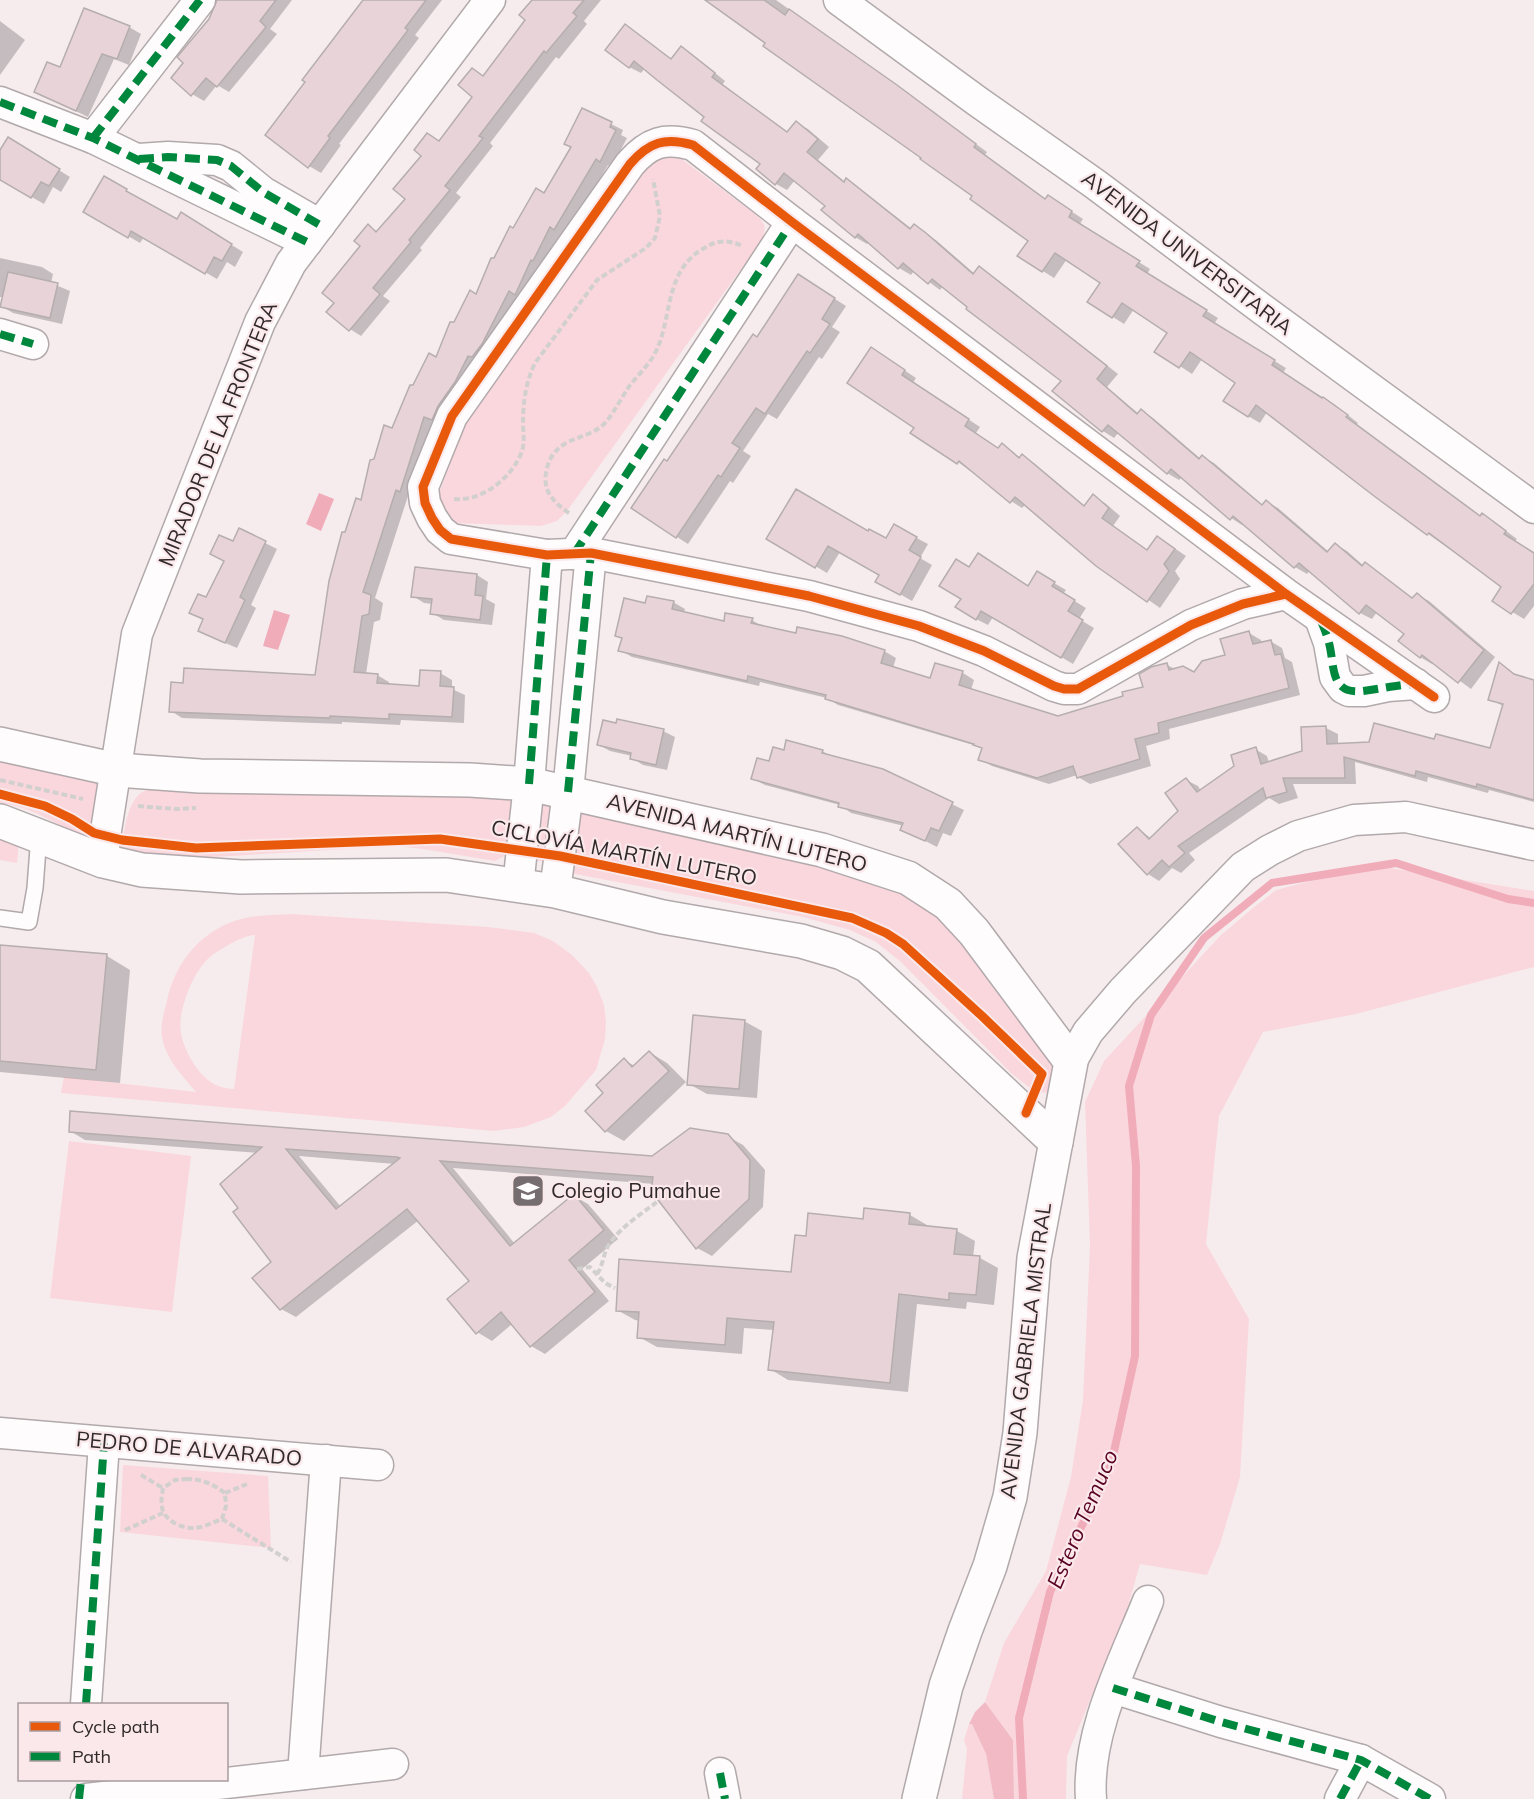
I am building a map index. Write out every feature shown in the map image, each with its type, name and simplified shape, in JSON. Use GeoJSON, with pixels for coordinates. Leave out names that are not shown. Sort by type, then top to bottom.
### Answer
{"type":"FeatureCollection","features":[{"type":"Feature","properties":{"kind":"street"},"geometry":{"type":"LineString","coordinates":[[93,138],[200,0]]}},
{"type":"Feature","properties":{"kind":"street","name":"MIRADOR DE LA FRONTERA"},"geometry":{"type":"LineString","coordinates":[[103,861],[137,634],[260,322],[291,263],[490,0]]}},
{"type":"Feature","properties":{"kind":"street","name":"AVENIDA UNIVERSITARIA"},"geometry":{"type":"LineString","coordinates":[[839,0],[976,101],[1095,184],[1534,508]]}},
{"type":"Feature","properties":{"kind":"street"},"geometry":{"type":"LineString","coordinates":[[0,102],[93,138],[136,159],[313,233]]}},
{"type":"Feature","properties":{"kind":"street"},"geometry":{"type":"LineString","coordinates":[[1286,594],[1243,604],[1191,625],[1136,655],[1090,684],[1078,689],[1064,689],[984,651],[919,626],[809,596],[575,548],[451,539],[440,530],[432,518],[425,503],[423,487],[452,416],[634,159],[651,145],[666,141],[680,141],[693,145],[1286,594],[1425,691],[1388,686],[1356,692],[1343,688],[1335,677],[1329,643],[1320,618]]}},
{"type":"Feature","properties":{"kind":"street"},"geometry":{"type":"LineString","coordinates":[[518,886],[529,784],[575,548],[792,222]]}},
{"type":"Feature","properties":{"kind":"street"},"geometry":{"type":"LineString","coordinates":[[0,334],[33,344]]}},
{"type":"Feature","properties":{"kind":"street"},"geometry":{"type":"LineString","coordinates":[[555,891],[568,792],[575,548]]}},
{"type":"Feature","properties":{"kind":"street","name":"AVENIDA MARTÍN LUTERO"},"geometry":{"type":"LineString","coordinates":[[0,744],[117,770],[212,776],[459,779],[529,784],[822,850],[908,878],[948,904],[974,932],[1071,1062]]}},
{"type":"Feature","properties":{"kind":"street","name":"AVENIDA GABRIELA MISTRAL"},"geometry":{"type":"LineString","coordinates":[[919,1799],[946,1686],[990,1566],[1010,1497],[1020,1433],[1034,1258],[1071,1062],[1088,1032],[1123,991],[1243,867],[1298,836],[1354,820],[1406,817],[1534,845]]}},
{"type":"Feature","properties":{"kind":"street"},"geometry":{"type":"LineString","coordinates":[[0,821],[103,861],[142,870],[241,877],[446,875],[555,891],[663,917],[801,940],[851,957],[868,966],[1056,1142]]}},
{"type":"Feature","properties":{"kind":"street","name":"PEDRO DE ALVARADO"},"geometry":{"type":"LineString","coordinates":[[0,1433],[378,1464]]}},
{"type":"Feature","properties":{"kind":"street"},"geometry":{"type":"LineString","coordinates":[[86,1703],[104,1443]]}},
{"type":"Feature","properties":{"kind":"street"},"geometry":{"type":"LineString","coordinates":[[303,1774],[326,1460]]}},
{"type":"Feature","properties":{"kind":"street"},"geometry":{"type":"LineString","coordinates":[[1091,1799],[1092,1757],[1097,1736],[1113,1688],[1148,1601]]}},
{"type":"Feature","properties":{"kind":"street"},"geometry":{"type":"LineString","coordinates":[[1113,1688],[1221,1722],[1361,1760],[1430,1799]]}},
{"type":"Feature","properties":{"kind":"street"},"geometry":{"type":"LineString","coordinates":[[1340,1799],[1361,1760]]}},
{"type":"Feature","properties":{"kind":"street"},"geometry":{"type":"LineString","coordinates":[[86,1799],[393,1764]]}},
{"type":"Feature","properties":{"kind":"street"},"geometry":{"type":"LineString","coordinates":[[79,1799],[81,1781]]}},
{"type":"Feature","properties":{"kind":"lane"},"geometry":{"type":"LineString","coordinates":[[0,918],[29,922],[35,888],[39,835]]}},
{"type":"Feature","properties":{"kind":"path"},"geometry":{"type":"LineString","coordinates":[[423,487],[438,496],[451,499],[460,500],[482,495],[501,481],[518,460],[523,448],[524,398],[529,374],[535,363],[597,280],[646,248],[655,238],[660,216],[653,180],[634,159]]}},
{"type":"Feature","properties":{"kind":"path"},"geometry":{"type":"LineString","coordinates":[[575,548],[567,511],[550,497],[546,487],[547,467],[554,455],[564,444],[604,424],[629,387],[652,359],[661,340],[675,280],[688,260],[711,243],[718,241],[740,245],[769,257]]}},
{"type":"Feature","properties":{"kind":"path"},"geometry":{"type":"LineString","coordinates":[[597,1274],[610,1243],[618,1233],[657,1202]]}},
{"type":"Feature","properties":{"kind":"path"},"geometry":{"type":"LineString","coordinates":[[577,1269],[590,1267],[605,1283],[615,1287]]}},
{"type":"Feature","properties":{"kind":"path"},"geometry":{"type":"LineString","coordinates":[[199,1479],[215,1485],[225,1493],[226,1506],[222,1519],[210,1525],[193,1528],[178,1526],[163,1513],[161,1501],[164,1488],[175,1480],[199,1479]]}},
{"type":"Feature","properties":{"kind":"path"},"geometry":{"type":"LineString","coordinates":[[98,1533],[120,1532],[163,1513]]}},
{"type":"Feature","properties":{"kind":"path"},"geometry":{"type":"LineString","coordinates":[[222,1519],[317,1579]]}},
{"type":"Feature","properties":{"kind":"shaded area"},"geometry":{"type":"Polygon","coordinates":[[[663,154],[679,157],[755,214],[764,225],[762,240],[567,511],[557,521],[541,526],[454,523],[445,519],[436,501],[467,419],[639,175],[653,158],[663,154]]]}},
{"type":"Feature","properties":{"kind":"shaded area"},"geometry":{"type":"Polygon","coordinates":[[[319,493],[334,499],[321,531],[306,524],[319,493]]]}},
{"type":"Feature","properties":{"kind":"shaded area"},"geometry":{"type":"Polygon","coordinates":[[[274,610],[290,615],[278,650],[263,646],[274,610]]]}},
{"type":"Feature","properties":{"kind":"shaded area"},"geometry":{"type":"Polygon","coordinates":[[[0,760],[98,781],[102,787],[94,833],[89,838],[82,838],[33,812],[0,803],[0,760]]]}},
{"type":"Feature","properties":{"kind":"shaded area"},"geometry":{"type":"Polygon","coordinates":[[[156,788],[243,789],[328,795],[373,792],[515,798],[506,855],[495,861],[396,846],[197,858],[155,858],[120,850],[133,803],[142,792],[156,788]]]}},
{"type":"Feature","properties":{"kind":"shaded area"},"geometry":{"type":"Polygon","coordinates":[[[552,802],[550,862],[530,859],[538,804],[552,802]]]}},
{"type":"Feature","properties":{"kind":"shaded area"},"geometry":{"type":"Polygon","coordinates":[[[588,812],[722,846],[777,855],[900,889],[912,895],[960,934],[1059,1068],[1051,1093],[1035,1092],[1011,1073],[901,962],[876,942],[850,930],[803,917],[570,873],[571,821],[582,813],[588,812]]]}},
{"type":"Feature","properties":{"kind":"shaded area"},"geometry":{"type":"Polygon","coordinates":[[[0,831],[19,841],[17,863],[0,860],[0,831]]]}},
{"type":"Feature","properties":{"kind":"shaded area"},"geometry":{"type":"Polygon","coordinates":[[[1383,867],[1534,891],[1534,967],[1356,1014],[1263,1032],[1219,1116],[1206,1244],[1249,1319],[1240,1477],[1220,1544],[1207,1575],[1140,1564],[1126,1613],[1067,1756],[1066,1799],[1014,1799],[1013,1740],[985,1702],[1004,1643],[1046,1571],[1071,1477],[1083,1400],[1090,1246],[1085,1102],[1104,1061],[1220,936],[1253,908],[1276,890],[1330,876],[1383,867]]]}},
{"type":"Feature","properties":{"kind":"shaded area"},"geometry":{"type":"Polygon","coordinates":[[[291,914],[488,927],[534,933],[553,941],[572,955],[589,973],[604,1005],[605,1039],[596,1070],[565,1106],[551,1117],[524,1127],[494,1131],[61,1093],[64,1077],[196,1092],[171,1060],[162,1037],[164,1014],[177,972],[194,948],[217,929],[245,918],[291,914]],[[255,935],[232,943],[213,954],[204,963],[192,982],[181,1014],[182,1038],[196,1067],[206,1079],[214,1084],[234,1089],[255,935]]]}},
{"type":"Feature","properties":{"kind":"shaded area"},"geometry":{"type":"Polygon","coordinates":[[[69,1141],[191,1156],[172,1312],[50,1298],[69,1141]]]}},
{"type":"Feature","properties":{"kind":"shaded area"},"geometry":{"type":"Polygon","coordinates":[[[123,1465],[268,1476],[271,1548],[120,1532],[123,1465]]]}},
{"type":"Feature","properties":{"kind":"shaded area"},"geometry":{"type":"Polygon","coordinates":[[[985,1702],[1013,1740],[1014,1799],[994,1799],[986,1754],[972,1724],[969,1724],[975,1712],[985,1702]]]}},
{"type":"Feature","properties":{"kind":"shaded area"},"geometry":{"type":"Polygon","coordinates":[[[969,1724],[972,1724],[986,1754],[994,1799],[962,1799],[967,1749],[964,1740],[969,1724]]]}},
{"type":"Feature","properties":{"kind":"building"},"geometry":{"type":"Polygon","coordinates":[[[217,0],[276,0],[260,21],[266,27],[217,87],[206,78],[191,96],[171,78],[183,63],[177,57],[209,19],[217,0]]]}},
{"type":"Feature","properties":{"kind":"building"},"geometry":{"type":"Polygon","coordinates":[[[363,0],[426,0],[405,28],[408,30],[328,136],[330,138],[308,168],[265,135],[305,82],[302,80],[363,0]]]}},
{"type":"Feature","properties":{"kind":"building"},"geometry":{"type":"Polygon","coordinates":[[[532,0],[584,0],[573,13],[577,16],[546,53],[544,51],[479,136],[483,138],[445,186],[450,190],[373,288],[380,294],[349,331],[326,312],[334,303],[322,293],[360,246],[354,241],[368,224],[376,232],[405,199],[393,189],[421,156],[414,150],[427,133],[439,141],[472,97],[458,85],[472,68],[483,76],[525,20],[519,15],[532,0]]]}},
{"type":"Feature","properties":{"kind":"building"},"geometry":{"type":"Polygon","coordinates":[[[705,0],[764,0],[785,15],[789,9],[897,85],[976,144],[974,147],[1045,199],[1048,195],[1072,211],[1069,217],[1140,261],[1136,266],[1207,310],[1203,316],[1275,360],[1272,365],[1323,397],[1348,415],[1346,417],[1480,516],[1482,513],[1506,531],[1504,534],[1534,553],[1534,584],[1511,614],[1492,601],[1501,587],[1429,533],[1427,535],[1374,496],[1256,405],[1248,417],[1223,401],[1235,383],[1190,352],[1179,368],[1154,352],[1167,333],[1122,303],[1112,318],[1087,302],[1100,283],[1055,253],[1042,272],[1017,256],[1028,241],[970,199],[972,196],[763,46],[765,43],[705,0]]]}},
{"type":"Feature","properties":{"kind":"building"},"geometry":{"type":"Polygon","coordinates":[[[84,8],[130,26],[117,59],[102,54],[76,111],[34,92],[47,62],[60,67],[84,8]]]}},
{"type":"Feature","properties":{"kind":"building"},"geometry":{"type":"Polygon","coordinates":[[[625,24],[671,59],[681,46],[715,73],[712,77],[787,132],[796,121],[818,139],[807,152],[844,182],[846,178],[910,229],[914,224],[973,274],[979,266],[1107,366],[1097,379],[1137,414],[1141,409],[1199,459],[1202,455],[1262,505],[1266,500],[1327,552],[1335,543],[1362,566],[1365,562],[1412,598],[1417,593],[1484,650],[1458,683],[1422,655],[1420,658],[1398,641],[1404,634],[1366,605],[1359,614],[1299,563],[1294,568],[1233,516],[1230,520],[1171,469],[1167,474],[1108,425],[1102,432],[1052,391],[1061,381],[966,309],[967,307],[932,279],[928,284],[903,263],[898,269],[858,234],[855,238],[821,210],[825,206],[784,173],[775,185],[756,169],[760,164],[701,121],[704,117],[634,61],[629,68],[605,50],[625,24]]]}},
{"type":"Feature","properties":{"kind":"building"},"geometry":{"type":"Polygon","coordinates":[[[582,108],[612,122],[610,127],[616,130],[600,162],[596,159],[554,230],[550,227],[515,295],[509,291],[482,344],[472,357],[468,356],[432,420],[424,417],[400,492],[396,490],[363,592],[371,595],[369,614],[362,616],[354,672],[378,674],[377,683],[419,686],[420,670],[441,671],[440,686],[454,687],[452,717],[389,714],[389,719],[330,716],[330,718],[169,712],[171,682],[183,683],[184,668],[315,675],[329,581],[342,532],[345,532],[356,498],[361,500],[370,460],[374,459],[384,425],[392,428],[410,385],[413,385],[429,353],[436,357],[450,322],[454,322],[470,290],[476,294],[491,258],[494,258],[510,226],[513,228],[536,188],[544,193],[571,147],[564,144],[582,108]]]}},
{"type":"Feature","properties":{"kind":"building"},"geometry":{"type":"Polygon","coordinates":[[[8,137],[60,169],[49,186],[41,182],[31,198],[0,180],[0,150],[8,137]]]}},
{"type":"Feature","properties":{"kind":"building"},"geometry":{"type":"Polygon","coordinates":[[[104,176],[177,219],[181,212],[232,244],[222,261],[214,257],[205,274],[131,231],[128,238],[83,212],[104,176]]]}},
{"type":"Feature","properties":{"kind":"building"},"geometry":{"type":"Polygon","coordinates":[[[8,272],[58,283],[50,318],[0,307],[8,272]]]}},
{"type":"Feature","properties":{"kind":"building"},"geometry":{"type":"Polygon","coordinates":[[[798,274],[835,298],[822,319],[830,324],[810,353],[807,351],[765,414],[756,408],[732,443],[740,448],[721,477],[718,475],[676,538],[631,508],[664,459],[667,461],[753,334],[757,337],[798,274]]]}},
{"type":"Feature","properties":{"kind":"building"},"geometry":{"type":"Polygon","coordinates":[[[871,347],[905,370],[902,375],[969,419],[965,426],[998,448],[1002,443],[1019,458],[1022,454],[1084,506],[1093,494],[1109,508],[1102,518],[1147,550],[1157,536],[1175,549],[1164,564],[1169,571],[1147,602],[1096,566],[1015,497],[1010,503],[959,461],[957,464],[910,433],[914,428],[847,383],[871,347]]]}},
{"type":"Feature","properties":{"kind":"building"},"geometry":{"type":"Polygon","coordinates":[[[796,489],[868,531],[869,529],[886,538],[894,524],[917,537],[909,550],[921,557],[900,595],[875,582],[879,575],[828,546],[815,568],[766,539],[796,489]]]}},
{"type":"Feature","properties":{"kind":"building"},"geometry":{"type":"Polygon","coordinates":[[[239,528],[266,541],[240,597],[245,600],[225,643],[198,631],[203,619],[189,613],[198,594],[206,597],[224,561],[210,554],[219,535],[233,541],[239,528]]]}},
{"type":"Feature","properties":{"kind":"building"},"geometry":{"type":"Polygon","coordinates":[[[978,553],[1028,586],[1037,571],[1055,582],[1052,586],[1075,600],[1068,611],[1083,620],[1061,658],[981,611],[976,620],[955,607],[961,599],[939,586],[956,559],[969,567],[978,553]]]}},
{"type":"Feature","properties":{"kind":"building"},"geometry":{"type":"Polygon","coordinates":[[[415,567],[477,574],[475,595],[483,596],[480,620],[430,614],[432,599],[411,597],[415,567]]]}},
{"type":"Feature","properties":{"kind":"building"},"geometry":{"type":"Polygon","coordinates":[[[647,596],[674,601],[672,609],[724,621],[725,613],[753,618],[751,623],[796,633],[797,627],[842,636],[885,650],[881,663],[930,678],[935,663],[963,671],[959,685],[1058,716],[1123,696],[1122,692],[1143,687],[1139,674],[1151,667],[1167,663],[1169,670],[1183,666],[1194,672],[1202,661],[1225,655],[1220,639],[1249,631],[1253,644],[1271,640],[1275,655],[1281,654],[1289,688],[1158,723],[1159,733],[1135,739],[1140,759],[1077,778],[1073,766],[1037,778],[978,760],[982,748],[974,744],[825,699],[826,695],[748,676],[747,681],[618,651],[622,638],[615,636],[624,598],[645,603],[647,596]]]}},
{"type":"Feature","properties":{"kind":"building"},"geometry":{"type":"Polygon","coordinates":[[[1499,662],[1514,674],[1534,680],[1534,800],[1477,784],[1476,787],[1416,771],[1415,776],[1344,757],[1345,778],[1283,778],[1287,792],[1266,798],[1263,788],[1178,846],[1185,853],[1169,867],[1162,860],[1147,875],[1118,844],[1137,827],[1149,839],[1178,811],[1165,793],[1186,778],[1197,792],[1234,766],[1231,755],[1256,747],[1261,764],[1302,751],[1301,727],[1326,726],[1327,744],[1369,742],[1374,723],[1434,739],[1436,734],[1490,748],[1503,704],[1488,700],[1499,662]]]}},
{"type":"Feature","properties":{"kind":"building"},"geometry":{"type":"Polygon","coordinates":[[[617,719],[664,729],[656,765],[630,759],[631,753],[597,745],[603,720],[616,723],[617,719]]]}},
{"type":"Feature","properties":{"kind":"building"},"geometry":{"type":"Polygon","coordinates":[[[786,740],[823,750],[822,753],[883,769],[953,802],[939,831],[931,828],[925,841],[900,830],[903,823],[838,807],[839,803],[751,779],[757,758],[769,761],[773,747],[784,750],[786,740]]]}},
{"type":"Feature","properties":{"kind":"building"},"geometry":{"type":"Polygon","coordinates":[[[0,945],[107,954],[96,1070],[0,1061],[0,945]]]}},
{"type":"Feature","properties":{"kind":"building"},"geometry":{"type":"Polygon","coordinates":[[[693,1015],[745,1020],[739,1089],[687,1085],[693,1015]]]}},
{"type":"Feature","properties":{"kind":"building"},"geometry":{"type":"Polygon","coordinates":[[[649,1051],[669,1071],[605,1132],[585,1111],[603,1093],[596,1085],[624,1058],[632,1067],[649,1051]]]}},
{"type":"Feature","properties":{"kind":"building"},"geometry":{"type":"Polygon","coordinates":[[[70,1111],[652,1156],[690,1128],[728,1134],[750,1160],[749,1199],[696,1249],[651,1191],[653,1177],[440,1161],[510,1246],[574,1194],[604,1230],[569,1260],[595,1292],[530,1347],[501,1312],[476,1334],[447,1299],[469,1281],[407,1209],[280,1310],[252,1278],[271,1262],[233,1212],[238,1208],[220,1184],[262,1147],[69,1132],[70,1111]],[[286,1149],[336,1209],[400,1158],[286,1149]]]}},
{"type":"Feature","properties":{"kind":"building"},"geometry":{"type":"Polygon","coordinates":[[[864,1208],[910,1213],[909,1224],[957,1229],[954,1254],[980,1256],[976,1295],[949,1293],[949,1300],[899,1294],[890,1383],[768,1370],[774,1322],[727,1318],[725,1345],[637,1338],[639,1312],[616,1311],[619,1259],[791,1272],[795,1235],[806,1236],[808,1213],[863,1219],[864,1208]]]}},
{"type":"Feature","properties":{"kind":"waterway","name":"Estero Temuco"},"geometry":{"type":"LineString","coordinates":[[1023,1799],[1019,1718],[1050,1592],[1111,1465],[1135,1356],[1136,1166],[1129,1086],[1151,1015],[1204,938],[1272,883],[1396,863],[1508,899],[1534,903]]}},
{"type":"Feature","properties":{"kind":"marked path"},"geometry":{"type":"LineString","coordinates":[[93,138],[200,0]]}},
{"type":"Feature","properties":{"kind":"marked path"},"geometry":{"type":"LineString","coordinates":[[0,102],[93,138],[307,242]]}},
{"type":"Feature","properties":{"kind":"marked path"},"geometry":{"type":"LineString","coordinates":[[139,159],[168,157],[217,160],[231,166],[263,192],[320,225]]}},
{"type":"Feature","properties":{"kind":"marked path"},"geometry":{"type":"LineString","coordinates":[[574,554],[792,222]]}},
{"type":"Feature","properties":{"kind":"marked path"},"geometry":{"type":"LineString","coordinates":[[0,334],[33,344]]}},
{"type":"Feature","properties":{"kind":"marked path"},"geometry":{"type":"LineString","coordinates":[[568,792],[591,553]]}},
{"type":"Feature","properties":{"kind":"marked path"},"geometry":{"type":"LineString","coordinates":[[529,784],[547,555]]}},
{"type":"Feature","properties":{"kind":"marked path"},"geometry":{"type":"LineString","coordinates":[[1321,621],[1329,643],[1333,669],[1339,683],[1344,688],[1363,691],[1413,684]]}},
{"type":"Feature","properties":{"kind":"marked path"},"geometry":{"type":"LineString","coordinates":[[86,1703],[104,1443]]}},
{"type":"Feature","properties":{"kind":"marked path"},"geometry":{"type":"LineString","coordinates":[[1113,1688],[1221,1722],[1361,1760],[1430,1799]]}},
{"type":"Feature","properties":{"kind":"marked path"},"geometry":{"type":"LineString","coordinates":[[1340,1799],[1361,1760]]}},
{"type":"Feature","properties":{"kind":"marked path"},"geometry":{"type":"LineString","coordinates":[[720,1773],[725,1799]]}},
{"type":"Feature","properties":{"kind":"marked path"},"geometry":{"type":"LineString","coordinates":[[79,1799],[81,1781]]}},
{"type":"Feature","properties":{"kind":"cycle path"},"geometry":{"type":"LineString","coordinates":[[1286,594],[693,145],[683,143],[658,143],[644,151],[630,164],[452,416],[423,487],[425,503],[432,518],[440,530],[451,539],[547,555],[591,553],[809,596],[919,626],[984,651],[1064,689],[1078,689],[1191,625],[1243,604],[1286,594],[1434,697]]}},
{"type":"Feature","properties":{"kind":"cycle path","name":"CICLOVÍA MARTÍN LUTERO"},"geometry":{"type":"LineString","coordinates":[[0,794],[45,806],[94,833],[122,840],[196,848],[440,839],[560,856],[852,918],[886,933],[903,944],[1042,1074],[1026,1113]]}},
{"type":"Feature","properties":{"kind":"place","name":"Colegio Pumahue"},"geometry":{"type":"Point","coordinates":[528,1191]}}]}
